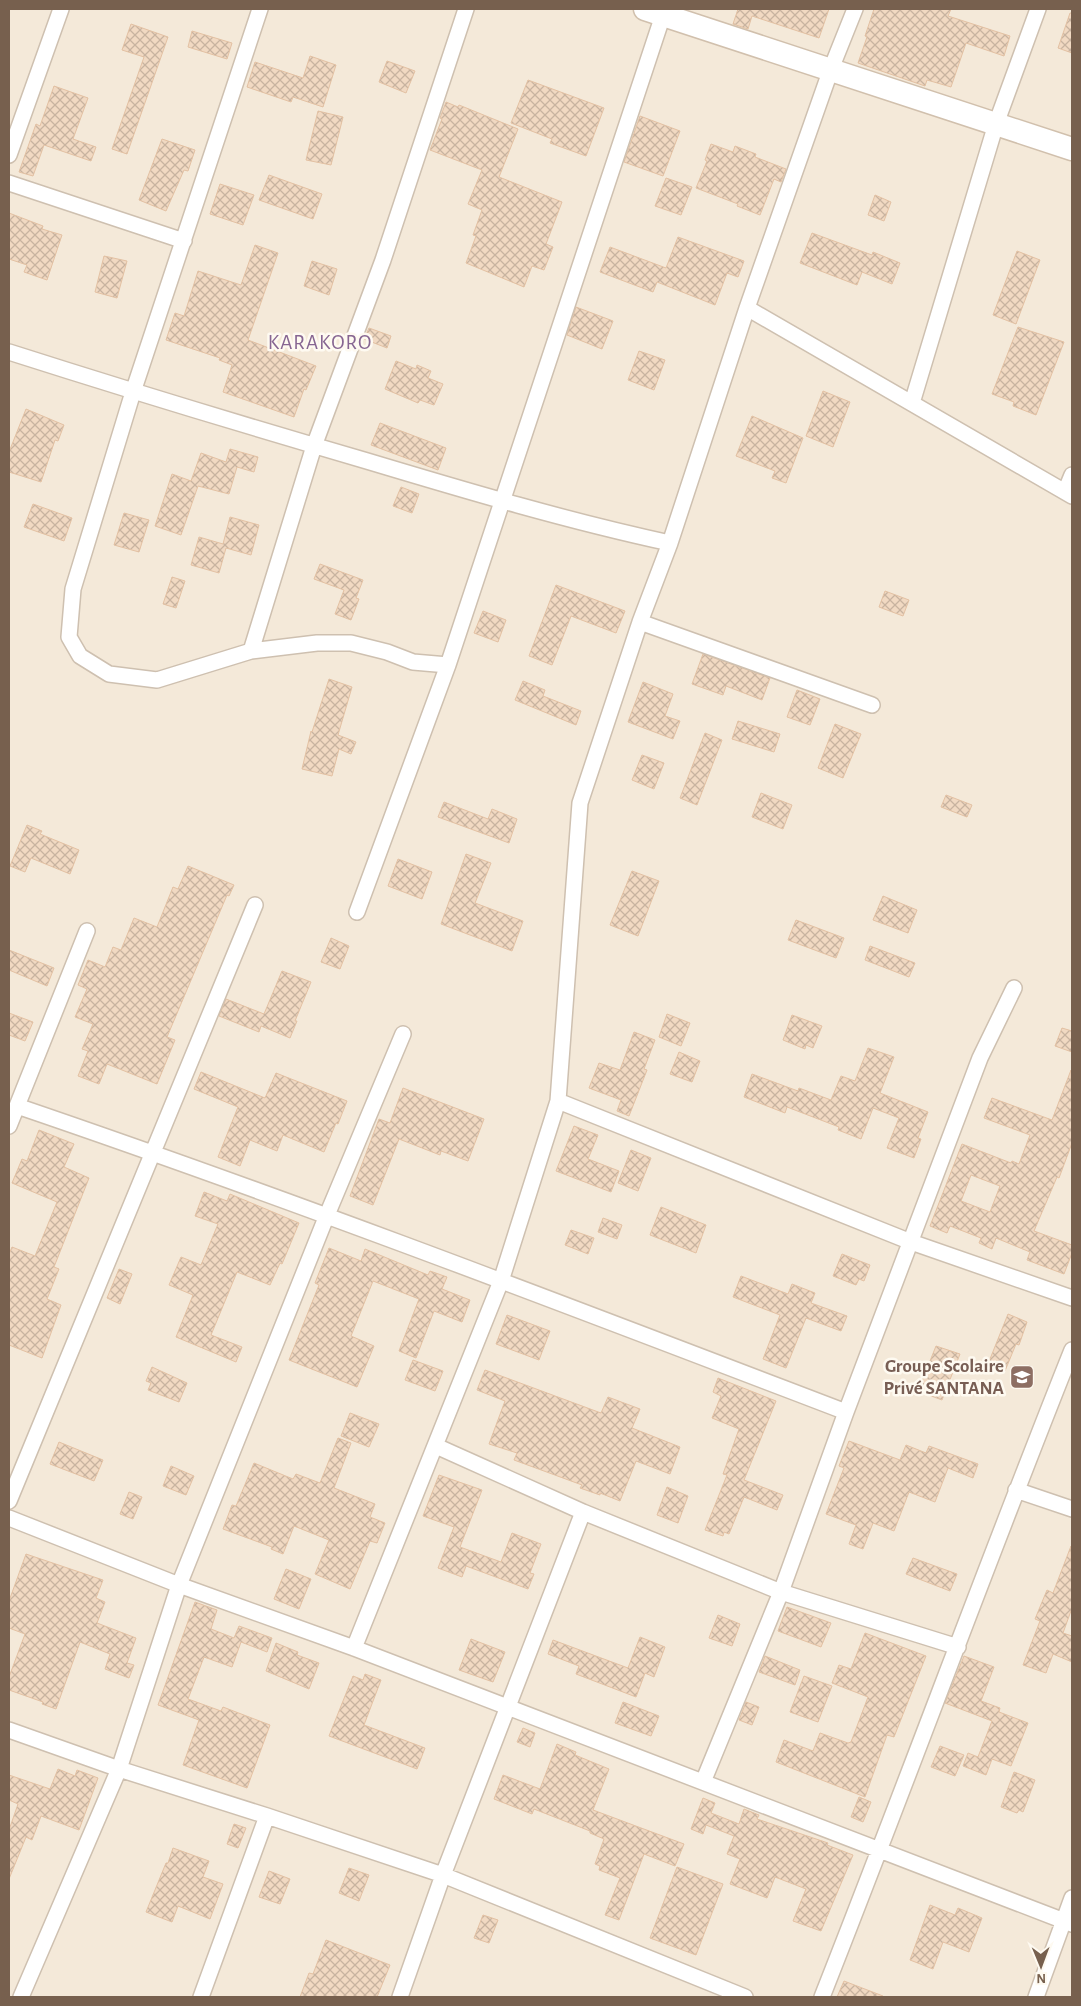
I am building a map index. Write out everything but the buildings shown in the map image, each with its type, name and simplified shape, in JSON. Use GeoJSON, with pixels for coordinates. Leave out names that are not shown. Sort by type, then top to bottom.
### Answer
{"type":"FeatureCollection","features":[{"type":"Feature","properties":{"kind":"street"},"geometry":{"type":"LineString","coordinates":[[9,155],[61,9]]}},
{"type":"Feature","properties":{"kind":"street"},"geometry":{"type":"LineString","coordinates":[[260,9],[133,392],[73,589],[69,637],[80,656],[108,674],[157,680],[251,651],[317,643],[352,643],[387,652],[413,662],[448,665]]}},
{"type":"Feature","properties":{"kind":"street"},"geometry":{"type":"LineString","coordinates":[[251,651],[314,446],[383,260],[466,9]]}},
{"type":"Feature","properties":{"kind":"street"},"geometry":{"type":"LineString","coordinates":[[354,1648],[501,1281],[558,1101],[580,803],[640,622],[670,543],[747,308],[830,69],[855,9]]}},
{"type":"Feature","properties":{"kind":"street"},"geometry":{"type":"LineString","coordinates":[[912,403],[996,124],[1038,9]]}},
{"type":"Feature","properties":{"kind":"street"},"geometry":{"type":"LineString","coordinates":[[357,912],[448,665],[658,11],[1072,149]]}},
{"type":"Feature","properties":{"kind":"street"},"geometry":{"type":"LineString","coordinates":[[9,183],[184,241]]}},
{"type":"Feature","properties":{"kind":"street"},"geometry":{"type":"LineString","coordinates":[[747,308],[1069,494],[1072,475]]}},
{"type":"Feature","properties":{"kind":"street"},"geometry":{"type":"LineString","coordinates":[[9,352],[133,392],[502,501],[602,528],[670,543]]}},
{"type":"Feature","properties":{"kind":"street"},"geometry":{"type":"LineString","coordinates":[[640,622],[872,705]]}},
{"type":"Feature","properties":{"kind":"street"},"geometry":{"type":"LineString","coordinates":[[9,1500],[255,905]]}},
{"type":"Feature","properties":{"kind":"street"},"geometry":{"type":"LineString","coordinates":[[9,1126],[86,931]]}},
{"type":"Feature","properties":{"kind":"street"},"geometry":{"type":"LineString","coordinates":[[703,1782],[781,1592],[846,1412],[980,1058],[1014,988]]}},
{"type":"Feature","properties":{"kind":"street"},"geometry":{"type":"LineString","coordinates":[[21,1997],[119,1770],[179,1585],[326,1215],[403,1034]]}},
{"type":"Feature","properties":{"kind":"street"},"geometry":{"type":"LineString","coordinates":[[558,1101],[911,1242],[1072,1298]]}},
{"type":"Feature","properties":{"kind":"street"},"geometry":{"type":"LineString","coordinates":[[16,1106],[152,1152],[326,1215],[846,1412]]}},
{"type":"Feature","properties":{"kind":"street"},"geometry":{"type":"LineString","coordinates":[[822,1997],[958,1648],[1016,1490],[1072,1350]]}},
{"type":"Feature","properties":{"kind":"street"},"geometry":{"type":"LineString","coordinates":[[436,1446],[582,1512],[781,1592],[958,1648]]}},
{"type":"Feature","properties":{"kind":"street"},"geometry":{"type":"LineString","coordinates":[[1016,1490],[1072,1509]]}},
{"type":"Feature","properties":{"kind":"street"},"geometry":{"type":"LineString","coordinates":[[400,1997],[443,1875],[582,1512]]}},
{"type":"Feature","properties":{"kind":"street"},"geometry":{"type":"LineString","coordinates":[[9,1518],[179,1585],[354,1648],[703,1782],[879,1852],[1068,1922]]}},
{"type":"Feature","properties":{"kind":"street"},"geometry":{"type":"LineString","coordinates":[[9,1730],[119,1770],[268,1816],[443,1875],[745,1997]]}},
{"type":"Feature","properties":{"kind":"street"},"geometry":{"type":"LineString","coordinates":[[201,1997],[268,1816]]}},
{"type":"Feature","properties":{"kind":"street"},"geometry":{"type":"LineString","coordinates":[[1036,1997],[1068,1922],[1072,1898]]}},
{"type":"Feature","properties":{"kind":"shaded area"},"geometry":{"type":"Polygon","coordinates":[[[9,9],[1072,9],[1072,1997],[9,1997],[9,9]]]}},
{"type":"Feature","properties":{"kind":"place","name":"Groupe Scolaire Privé SANTANA"},"geometry":{"type":"Point","coordinates":[1022,1377]}},
{"type":"Feature","properties":{"kind":"district","name":"KARAKORO"},"geometry":{"type":"Point","coordinates":[320,342]}}]}
